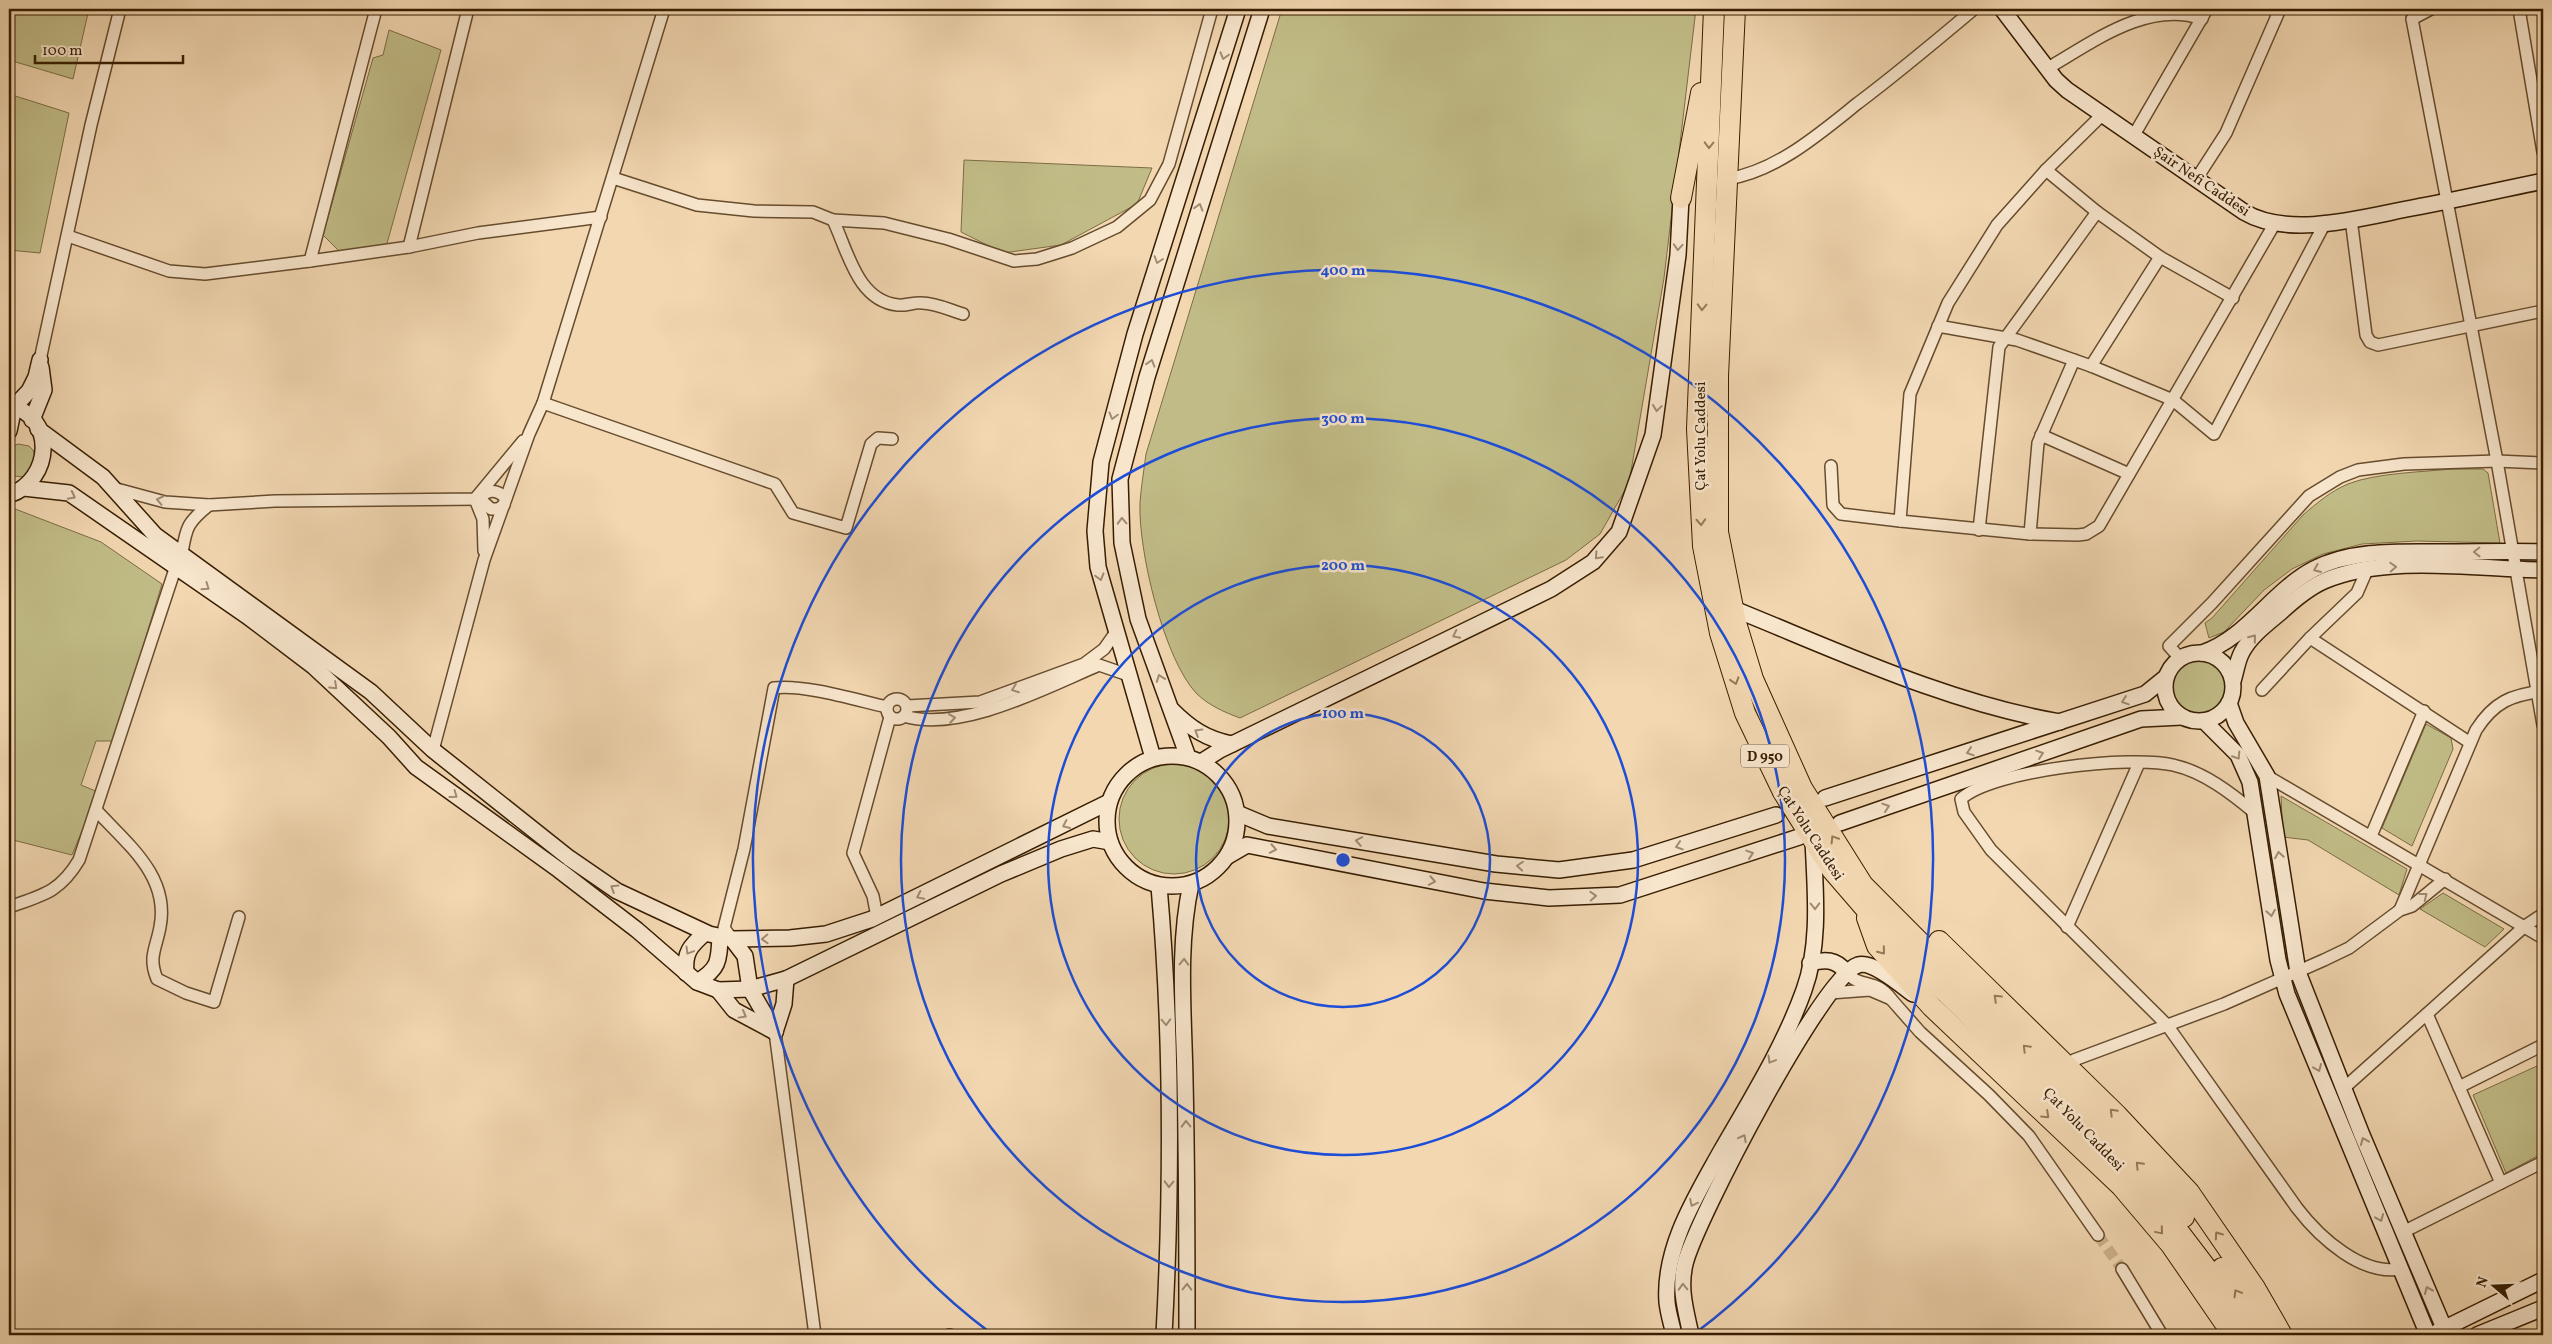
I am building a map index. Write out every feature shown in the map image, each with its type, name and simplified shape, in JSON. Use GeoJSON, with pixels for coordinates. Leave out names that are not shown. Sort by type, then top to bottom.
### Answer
{"type":"FeatureCollection","features":[{"type":"Feature","properties":{"kind":"highway","name":"Çat Yolu Caddesi"},"geometry":{"type":"LineString","coordinates":[[1714,9],[1698,429],[1702,546],[1720,633],[1745,713],[1806,838],[1896,944],[2035,1079],[2163,1211],[2211,1274],[2245,1335]]}},
{"type":"Feature","properties":{"kind":"highway","name":"Çat Yolu Caddesi"},"geometry":{"type":"LineString","coordinates":[[1735,9],[1718,376],[1718,532],[1734,609],[1753,679],[1802,788],[1863,885],[2056,1078],[2166,1193],[2222,1268],[2262,1335]]}},
{"type":"Feature","properties":{"kind":"highway"},"geometry":{"type":"LineString","coordinates":[[1681,198],[1712,37]]}},
{"type":"Feature","properties":{"kind":"highway"},"geometry":{"type":"LineString","coordinates":[[1854,871],[1920,923],[2067,1066],[2189,1192],[2255,1288],[2282,1335]]}},
{"type":"Feature","properties":{"kind":"highway"},"geometry":{"type":"LineString","coordinates":[[1863,906],[1877,946],[1932,1007],[2121,1186],[2171,1244],[2232,1335]]}},
{"type":"Feature","properties":{"kind":"main road"},"geometry":{"type":"LineString","coordinates":[[1153,758],[1098,567],[1095,531],[1101,462],[1135,334],[1238,9]]}},
{"type":"Feature","properties":{"kind":"main road"},"geometry":{"type":"LineString","coordinates":[[1194,760],[1170,709],[1138,619],[1122,544],[1120,479],[1147,377],[1262,9]]}},
{"type":"Feature","properties":{"kind":"main road","name":"Şair Nefi Caddesi"},"geometry":{"type":"LineString","coordinates":[[2002,9],[2067,90],[2251,216],[2275,223],[2325,224],[2543,181]]}},
{"type":"Feature","properties":{"kind":"main road"},"geometry":{"type":"LineString","coordinates":[[1194,760],[1232,744],[1551,588],[1593,562],[1619,532],[1653,435],[1678,255],[1681,198]]}},
{"type":"Feature","properties":{"kind":"main road"},"geometry":{"type":"LineString","coordinates":[[9,431],[11,406],[29,391],[36,377],[40,360]]}},
{"type":"Feature","properties":{"kind":"main road"},"geometry":{"type":"LineString","coordinates":[[24,488],[40,468],[43,448],[35,424],[44,390],[40,360]]}},
{"type":"Feature","properties":{"kind":"main road"},"geometry":{"type":"LineString","coordinates":[[11,406],[103,477],[179,560],[313,666],[389,738],[416,767],[559,870],[637,930],[691,978],[718,990],[750,989],[786,979],[1018,866],[1061,848],[1093,839],[1110,842]]}},
{"type":"Feature","properties":{"kind":"main road"},"geometry":{"type":"LineString","coordinates":[[9,494],[24,488],[69,493],[179,560],[370,692],[433,750],[569,858],[617,891],[705,932],[790,938],[826,934],[877,917],[1110,802]]}},
{"type":"Feature","properties":{"kind":"main road"},"geometry":{"type":"LineString","coordinates":[[1824,798],[2145,694],[2166,677],[2180,658],[2218,647],[2282,590],[2315,568],[2355,556],[2395,552],[2543,552]]}},
{"type":"Feature","properties":{"kind":"main road"},"geometry":{"type":"LineString","coordinates":[[2438,1333],[2403,1232],[2343,1089],[2298,972],[2267,776],[2236,723],[2229,702],[2242,652],[2260,630],[2301,594],[2323,582],[2349,573],[2367,570],[2437,566],[2543,570]]}},
{"type":"Feature","properties":{"kind":"main road"},"geometry":{"type":"LineString","coordinates":[[1734,609],[1823,647],[1953,694],[2004,711],[2062,722]]}},
{"type":"Feature","properties":{"kind":"main road"},"geometry":{"type":"LineString","coordinates":[[2202,653],[2214,656],[2223,662],[2230,671],[2233,682]]}},
{"type":"Feature","properties":{"kind":"main road"},"geometry":{"type":"LineString","coordinates":[[2166,677],[2165,689],[2168,700],[2182,717]]}},
{"type":"Feature","properties":{"kind":"main road"},"geometry":{"type":"LineString","coordinates":[[1840,823],[2141,719],[2182,717],[2204,720],[2214,717],[2229,702]]}},
{"type":"Feature","properties":{"kind":"main road"},"geometry":{"type":"LineString","coordinates":[[1170,709],[1196,732],[1216,741],[1232,744]]}},
{"type":"Feature","properties":{"kind":"main road"},"geometry":{"type":"LineString","coordinates":[[2204,720],[2238,755],[2250,782],[2282,978],[2401,1269],[2438,1333]]}},
{"type":"Feature","properties":{"kind":"main road"},"geometry":{"type":"LineString","coordinates":[[1170,756],[1194,760],[1224,781],[1231,793],[1238,813],[1234,842],[1228,856],[1218,868],[1191,884],[1176,887],[1159,886],[1139,878],[1123,864],[1110,842],[1107,824],[1110,802],[1124,778],[1134,768],[1153,758],[1170,756]]}},
{"type":"Feature","properties":{"kind":"main road"},"geometry":{"type":"LineString","coordinates":[[1238,813],[1268,826],[1496,864],[1559,870],[1633,860],[1776,815]]}},
{"type":"Feature","properties":{"kind":"main road"},"geometry":{"type":"LineString","coordinates":[[1228,856],[1247,845],[1484,891],[1549,898],[1620,895],[1806,838],[1815,919],[1805,988],[1783,1041],[1694,1200],[1680,1232],[1669,1276],[1667,1302],[1674,1335]]}},
{"type":"Feature","properties":{"kind":"main road"},"geometry":{"type":"LineString","coordinates":[[1187,1335],[1188,1193],[1183,976],[1186,909],[1191,884]]}},
{"type":"Feature","properties":{"kind":"main road"},"geometry":{"type":"LineString","coordinates":[[1159,886],[1165,971],[1170,1153],[1164,1335]]}},
{"type":"Feature","properties":{"kind":"main road"},"geometry":{"type":"LineString","coordinates":[[691,978],[684,958],[690,946],[705,932]]}},
{"type":"Feature","properties":{"kind":"main road"},"geometry":{"type":"LineString","coordinates":[[691,978],[713,972],[726,934]]}},
{"type":"Feature","properties":{"kind":"main road"},"geometry":{"type":"LineString","coordinates":[[726,934],[745,956],[750,989],[775,1032]]}},
{"type":"Feature","properties":{"kind":"main road"},"geometry":{"type":"LineString","coordinates":[[1809,968],[1824,959],[1841,965],[1846,972]]}},
{"type":"Feature","properties":{"kind":"main road"},"geometry":{"type":"LineString","coordinates":[[1691,1335],[1681,1287],[1685,1263],[1696,1231],[1776,1077],[1830,993],[1846,972],[1861,964],[1875,968],[1932,1007]]}},
{"type":"Feature","properties":{"kind":"main road"},"geometry":{"type":"LineString","coordinates":[[1809,968],[1810,983],[1830,993]]}},
{"type":"Feature","properties":{"kind":"main road"},"geometry":{"type":"LineString","coordinates":[[775,1032],[784,1004],[786,979]]}},
{"type":"Feature","properties":{"kind":"main road"},"geometry":{"type":"LineString","coordinates":[[718,990],[734,1010],[775,1032]]}},
{"type":"Feature","properties":{"kind":"main road"},"geometry":{"type":"LineString","coordinates":[[2438,1333],[2543,1280]]}},
{"type":"Feature","properties":{"kind":"main road"},"geometry":{"type":"LineString","coordinates":[[2477,1335],[2543,1308]]}},
{"type":"Feature","properties":{"kind":"street"},"geometry":{"type":"LineString","coordinates":[[40,360],[91,124],[120,9]]}},
{"type":"Feature","properties":{"kind":"street"},"geometry":{"type":"LineString","coordinates":[[310,261],[376,9]]}},
{"type":"Feature","properties":{"kind":"street"},"geometry":{"type":"LineString","coordinates":[[409,246],[468,9]]}},
{"type":"Feature","properties":{"kind":"street"},"geometry":{"type":"LineString","coordinates":[[433,750],[484,560],[529,434],[543,403],[664,9]]}},
{"type":"Feature","properties":{"kind":"street"},"geometry":{"type":"LineString","coordinates":[[613,178],[697,205],[754,211],[813,212],[834,220],[884,223],[948,239],[1014,261],[1037,259],[1064,251],[1117,227],[1150,200],[1169,164],[1212,9]]}},
{"type":"Feature","properties":{"kind":"street"},"geometry":{"type":"LineString","coordinates":[[1727,180],[1765,168],[1816,135],[1908,65],[1974,9]]}},
{"type":"Feature","properties":{"kind":"street"},"geometry":{"type":"LineString","coordinates":[[2197,178],[2226,134],[2270,36],[2280,9]]}},
{"type":"Feature","properties":{"kind":"street"},"geometry":{"type":"LineString","coordinates":[[2431,9],[2412,19],[2540,692],[2543,725]]}},
{"type":"Feature","properties":{"kind":"street"},"geometry":{"type":"LineString","coordinates":[[2519,9],[2543,152]]}},
{"type":"Feature","properties":{"kind":"street"},"geometry":{"type":"LineString","coordinates":[[2048,68],[2114,28],[2144,14],[2171,10],[2205,14],[2134,135]]}},
{"type":"Feature","properties":{"kind":"street"},"geometry":{"type":"LineString","coordinates":[[1900,521],[1910,394],[1938,326],[1962,278],[1996,225],[2046,170],[2104,114]]}},
{"type":"Feature","properties":{"kind":"street"},"geometry":{"type":"LineString","coordinates":[[2046,170],[2097,212],[2160,257],[2233,298]]}},
{"type":"Feature","properties":{"kind":"street"},"geometry":{"type":"LineString","coordinates":[[1979,530],[1997,352],[2004,337],[2097,212]]}},
{"type":"Feature","properties":{"kind":"street"},"geometry":{"type":"LineString","coordinates":[[68,236],[169,271],[205,274],[310,261],[478,233],[601,217]]}},
{"type":"Feature","properties":{"kind":"street"},"geometry":{"type":"LineString","coordinates":[[2351,219],[2366,335],[2370,342],[2378,345],[2543,311]]}},
{"type":"Feature","properties":{"kind":"street"},"geometry":{"type":"LineString","coordinates":[[834,220],[857,275],[867,290],[877,298],[898,305],[922,302],[963,314]]}},
{"type":"Feature","properties":{"kind":"street"},"geometry":{"type":"LineString","coordinates":[[1832,466],[1833,505],[1841,514],[2030,534],[2078,535],[2094,531],[2105,518],[2275,223]]}},
{"type":"Feature","properties":{"kind":"street"},"geometry":{"type":"LineString","coordinates":[[1938,326],[2004,337],[2091,366],[2173,400],[2214,434],[2325,224]]}},
{"type":"Feature","properties":{"kind":"street"},"geometry":{"type":"LineString","coordinates":[[2091,366],[2160,257]]}},
{"type":"Feature","properties":{"kind":"street"},"geometry":{"type":"LineString","coordinates":[[2030,534],[2037,449],[2041,435],[2074,360]]}},
{"type":"Feature","properties":{"kind":"street"},"geometry":{"type":"LineString","coordinates":[[543,403],[775,484],[794,513],[846,528],[870,444],[878,438],[892,439]]}},
{"type":"Feature","properties":{"kind":"street"},"geometry":{"type":"LineString","coordinates":[[478,499],[529,434]]}},
{"type":"Feature","properties":{"kind":"street"},"geometry":{"type":"LineString","coordinates":[[2041,435],[2129,474]]}},
{"type":"Feature","properties":{"kind":"street"},"geometry":{"type":"LineString","coordinates":[[2180,658],[2169,646],[2212,603],[2282,524],[2323,486],[2340,476],[2377,466],[2497,461],[2543,463]]}},
{"type":"Feature","properties":{"kind":"street"},"geometry":{"type":"LineString","coordinates":[[113,488],[164,502],[209,505],[275,501],[478,499],[492,491],[500,492],[505,501]]}},
{"type":"Feature","properties":{"kind":"street"},"geometry":{"type":"LineString","coordinates":[[478,499],[491,509],[498,508],[505,501]]}},
{"type":"Feature","properties":{"kind":"street"},"geometry":{"type":"LineString","coordinates":[[478,499],[483,519],[484,560]]}},
{"type":"Feature","properties":{"kind":"street"},"geometry":{"type":"LineString","coordinates":[[9,907],[57,888],[68,879],[79,860],[179,560],[186,530],[190,521],[209,505]]}},
{"type":"Feature","properties":{"kind":"street"},"geometry":{"type":"LineString","coordinates":[[2262,690],[2310,638],[2357,593],[2367,570]]}},
{"type":"Feature","properties":{"kind":"street"},"geometry":{"type":"LineString","coordinates":[[726,934],[774,688],[784,687],[826,694],[888,712],[897,720],[905,711],[980,702],[1084,664],[1104,649],[1116,632]]}},
{"type":"Feature","properties":{"kind":"street"},"geometry":{"type":"LineString","coordinates":[[2310,638],[2469,742]]}},
{"type":"Feature","properties":{"kind":"street"},"geometry":{"type":"LineString","coordinates":[[877,917],[873,896],[853,853],[891,700],[898,698],[905,711],[932,720],[964,716],[1012,701],[1099,665],[1128,675]]}},
{"type":"Feature","properties":{"kind":"street"},"geometry":{"type":"LineString","coordinates":[[2400,910],[2469,742],[2486,715],[2496,705],[2506,700],[2540,692]]}},
{"type":"Feature","properties":{"kind":"street"},"geometry":{"type":"LineString","coordinates":[[2371,836],[2424,711]]}},
{"type":"Feature","properties":{"kind":"street"},"geometry":{"type":"LineString","coordinates":[[2254,813],[2233,795],[2198,773],[2172,764],[2139,763],[2046,770],[1992,783],[1970,791],[1961,799],[1964,812],[1992,850],[2167,1026],[2297,1208],[2315,1230],[2369,1267],[2384,1270],[2401,1269]]}},
{"type":"Feature","properties":{"kind":"street"},"geometry":{"type":"LineString","coordinates":[[2067,927],[2139,763]]}},
{"type":"Feature","properties":{"kind":"street"},"geometry":{"type":"LineString","coordinates":[[2267,776],[2543,938]]}},
{"type":"Feature","properties":{"kind":"street"},"geometry":{"type":"LineString","coordinates":[[96,810],[137,853],[155,877],[161,899],[161,925],[151,965],[157,979],[186,993],[214,1002],[239,917]]}},
{"type":"Feature","properties":{"kind":"street"},"geometry":{"type":"LineString","coordinates":[[2067,1066],[2074,1060],[2167,1026],[2298,972],[2349,948],[2400,910],[2412,906],[2445,879]]}},
{"type":"Feature","properties":{"kind":"street"},"geometry":{"type":"LineString","coordinates":[[2343,1089],[2525,926],[2543,914]]}},
{"type":"Feature","properties":{"kind":"street"},"geometry":{"type":"LineString","coordinates":[[1846,972],[1852,979],[1877,985],[1885,990],[1920,1032],[1989,1095],[2029,1136],[2098,1234]]}},
{"type":"Feature","properties":{"kind":"street"},"geometry":{"type":"LineString","coordinates":[[1830,993],[1870,990],[1891,999]]}},
{"type":"Feature","properties":{"kind":"street"},"geometry":{"type":"LineString","coordinates":[[2427,1014],[2501,1182]]}},
{"type":"Feature","properties":{"kind":"street"},"geometry":{"type":"LineString","coordinates":[[775,1032],[815,1335]]}},
{"type":"Feature","properties":{"kind":"street"},"geometry":{"type":"LineString","coordinates":[[2459,1087],[2542,1050]]}},
{"type":"Feature","properties":{"kind":"street"},"geometry":{"type":"LineString","coordinates":[[2403,1232],[2543,1162]]}},
{"type":"Feature","properties":{"kind":"street"},"geometry":{"type":"LineString","coordinates":[[2122,1268],[2162,1335]]}},
{"type":"Feature","properties":{"kind":"shaded area"},"geometry":{"type":"Polygon","coordinates":[[[9,9],[89,9],[73,79],[9,60],[9,9]]]}},
{"type":"Feature","properties":{"kind":"shaded area"},"geometry":{"type":"Polygon","coordinates":[[[1282,9],[1696,9],[1664,278],[1629,483],[1600,534],[1566,560],[1240,718],[1217,708],[1197,694],[1185,678],[1174,656],[1155,603],[1148,575],[1143,548],[1140,503],[1146,454],[1282,9]]]}},
{"type":"Feature","properties":{"kind":"shaded area"},"geometry":{"type":"Polygon","coordinates":[[[389,30],[441,50],[386,247],[341,253],[323,235],[373,58],[383,55],[389,30]]]}},
{"type":"Feature","properties":{"kind":"shaded area"},"geometry":{"type":"Polygon","coordinates":[[[9,94],[69,113],[40,253],[9,250],[9,94]]]}},
{"type":"Feature","properties":{"kind":"shaded area"},"geometry":{"type":"Polygon","coordinates":[[[964,160],[1152,168],[1137,204],[1061,245],[1003,253],[961,232],[964,160]]]}},
{"type":"Feature","properties":{"kind":"shaded area"},"geometry":{"type":"Polygon","coordinates":[[[18,444],[29,446],[33,450],[37,461],[24,477],[14,476],[9,473],[9,448],[18,444]]]}},
{"type":"Feature","properties":{"kind":"shaded area"},"geometry":{"type":"Polygon","coordinates":[[[2452,469],[2483,469],[2488,473],[2500,543],[2417,541],[2362,544],[2323,554],[2292,569],[2264,590],[2224,632],[2209,638],[2205,623],[2212,618],[2303,515],[2330,494],[2348,484],[2371,477],[2452,469]]]}},
{"type":"Feature","properties":{"kind":"shaded area"},"geometry":{"type":"Polygon","coordinates":[[[10,507],[101,542],[162,584],[114,741],[96,741],[81,785],[98,792],[72,855],[9,839],[10,507]]]}},
{"type":"Feature","properties":{"kind":"shaded area"},"geometry":{"type":"Polygon","coordinates":[[[2191,658],[2203,658],[2217,666],[2225,680],[2223,697],[2217,706],[2203,714],[2191,714],[2181,709],[2174,702],[2169,692],[2169,680],[2174,670],[2181,663],[2191,658]]]}},
{"type":"Feature","properties":{"kind":"shaded area"},"geometry":{"type":"Polygon","coordinates":[[[2426,724],[2451,738],[2453,749],[2412,846],[2382,828],[2426,724]]]}},
{"type":"Feature","properties":{"kind":"shaded area"},"geometry":{"type":"Polygon","coordinates":[[[1174,764],[1195,768],[1213,780],[1225,798],[1229,819],[1225,840],[1213,858],[1195,870],[1174,874],[1153,870],[1135,858],[1123,840],[1119,819],[1123,798],[1135,780],[1153,768],[1174,764]]]}},
{"type":"Feature","properties":{"kind":"shaded area"},"geometry":{"type":"Polygon","coordinates":[[[2281,796],[2407,869],[2399,895],[2308,840],[2283,837],[2281,796]]]}},
{"type":"Feature","properties":{"kind":"shaded area"},"geometry":{"type":"Polygon","coordinates":[[[2443,893],[2504,929],[2485,947],[2420,909],[2443,893]]]}},
{"type":"Feature","properties":{"kind":"shaded area"},"geometry":{"type":"Polygon","coordinates":[[[2537,1066],[2543,1079],[2543,1153],[2506,1173],[2473,1095],[2537,1066]]]}},
{"type":"Feature","properties":{"kind":"tunnel"},"geometry":{"type":"LineString","coordinates":[[2098,1235],[2122,1269]]}}]}
